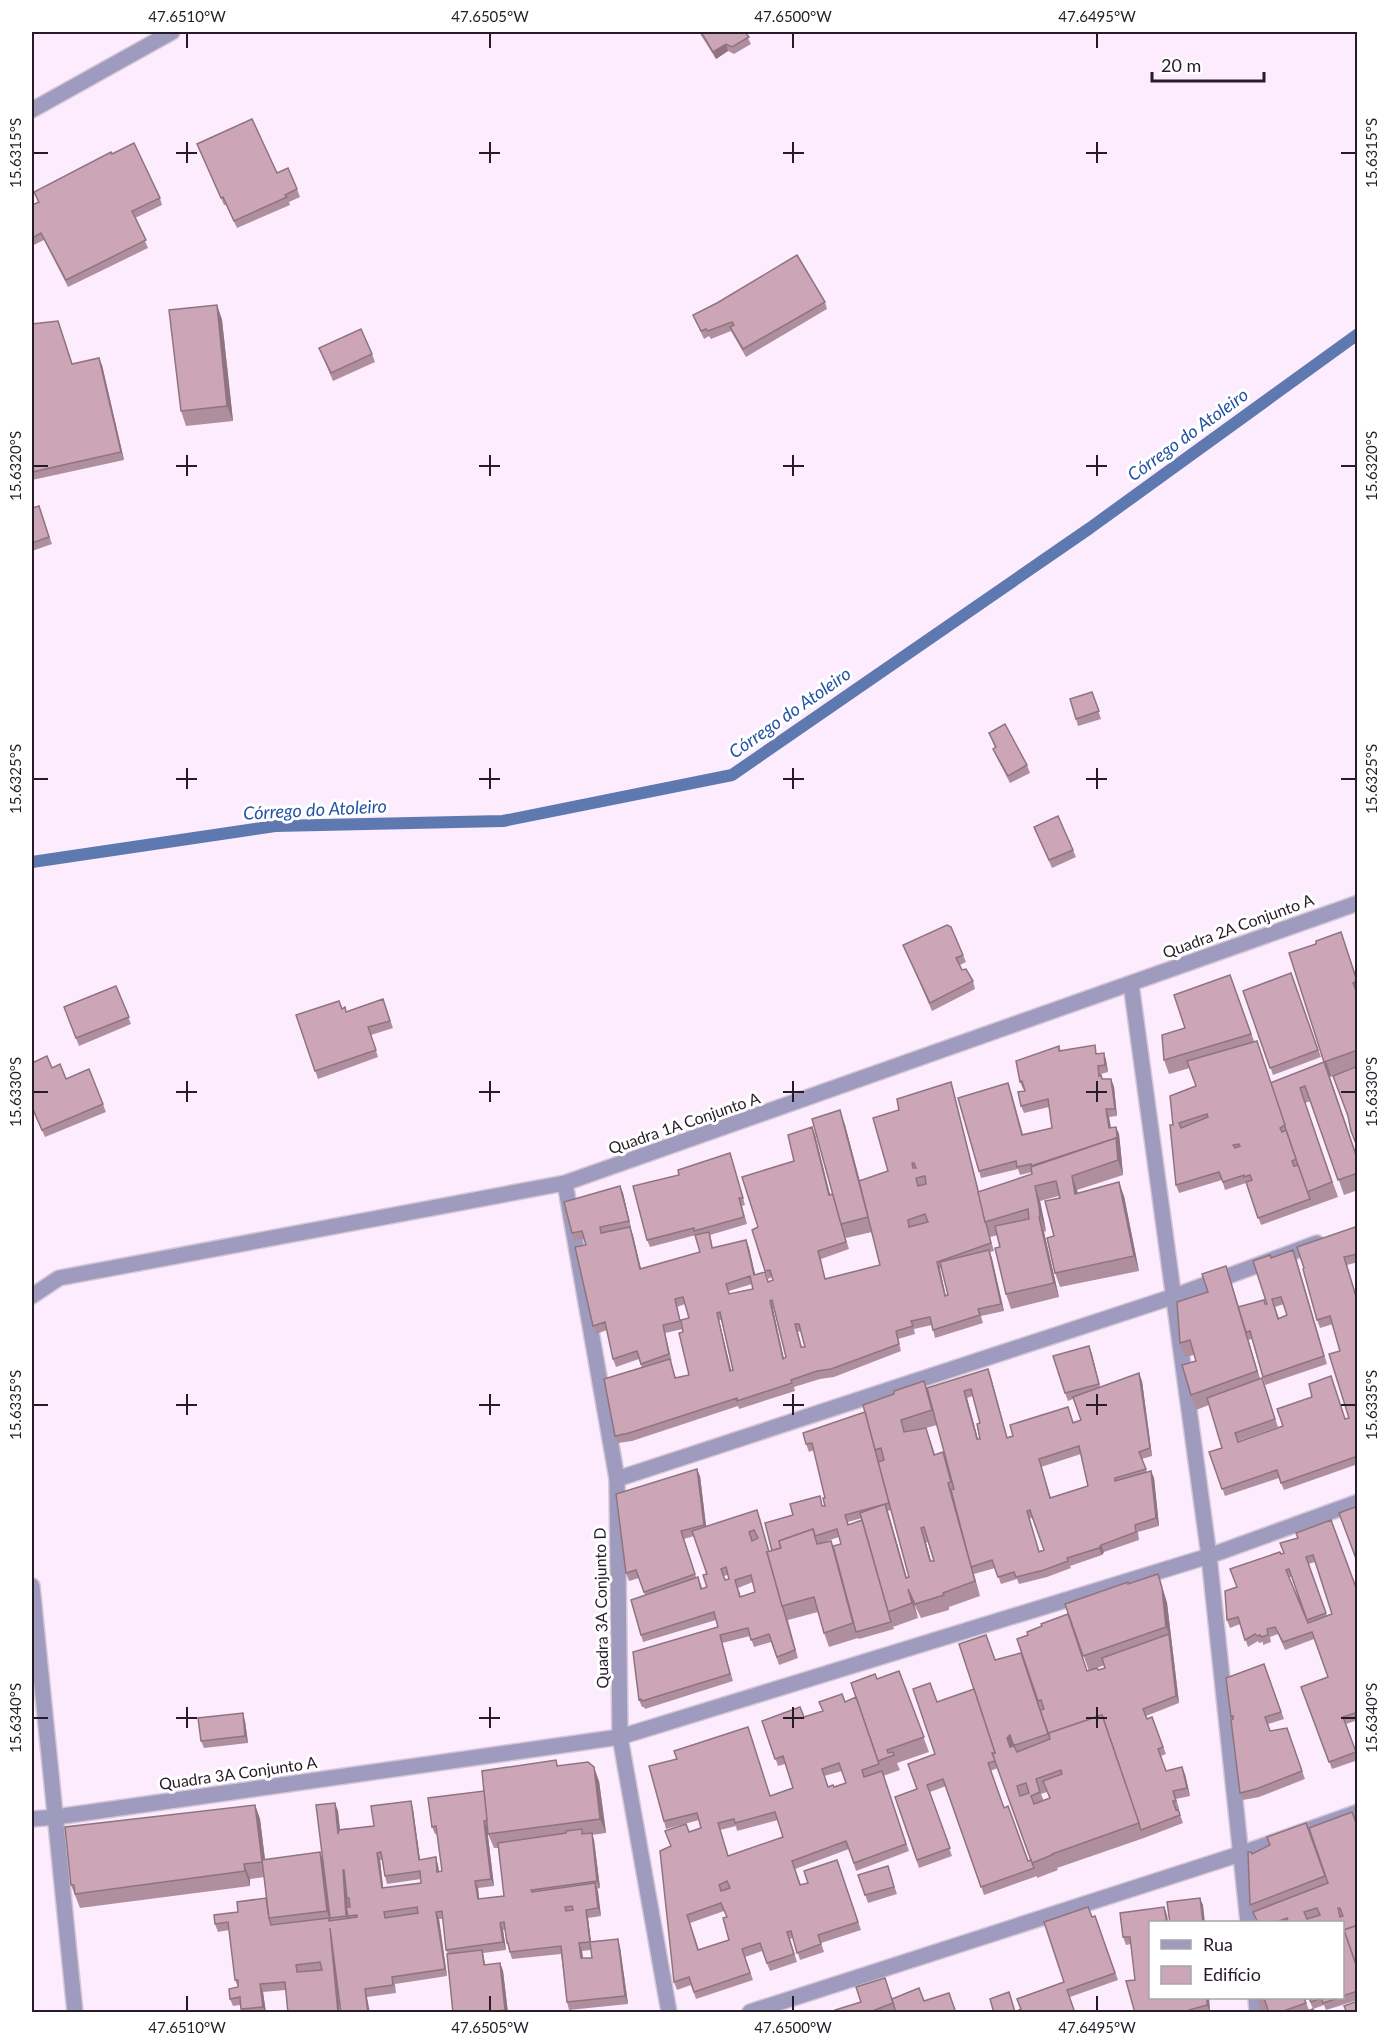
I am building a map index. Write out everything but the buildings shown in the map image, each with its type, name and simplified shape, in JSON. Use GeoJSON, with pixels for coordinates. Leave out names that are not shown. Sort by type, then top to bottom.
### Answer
{"type":"FeatureCollection","features":[{"type":"Feature","properties":{"kind":"street"},"geometry":{"type":"LineString","coordinates":[[32,110],[172,32]]}},
{"type":"Feature","properties":{"kind":"street","name":"Quadra 2A Conjunto A"},"geometry":{"type":"LineString","coordinates":[[1131,984],[1358,903]]}},
{"type":"Feature","properties":{"kind":"street"},"geometry":{"type":"LineString","coordinates":[[1131,984],[1209,1556],[1248,1921]]}},
{"type":"Feature","properties":{"kind":"street","name":"Quadra 1A Conjunto A"},"geometry":{"type":"LineString","coordinates":[[32,1296],[58,1278],[565,1183],[1131,984]]}},
{"type":"Feature","properties":{"kind":"street"},"geometry":{"type":"LineString","coordinates":[[565,1183],[617,1479],[1173,1297],[1336,1236]]}},
{"type":"Feature","properties":{"kind":"street","name":"Quadra 3A Conjunto D"},"geometry":{"type":"LineString","coordinates":[[617,1479],[620,1737],[669,2013]]}},
{"type":"Feature","properties":{"kind":"street","name":"Quadra 3A Conjunto A"},"geometry":{"type":"LineString","coordinates":[[32,1819],[620,1737],[1209,1556],[1358,1502]]}},
{"type":"Feature","properties":{"kind":"street"},"geometry":{"type":"LineString","coordinates":[[32,1586],[75,2013]]}},
{"type":"Feature","properties":{"kind":"street"},"geometry":{"type":"LineString","coordinates":[[750,2013],[1240,1854],[1358,1812]]}},
{"type":"Feature","properties":{"kind":"waterway","name":"Córrego do Atoleiro"},"geometry":{"type":"LineString","coordinates":[[32,862],[275,826],[503,821],[732,775],[1090,528],[1358,334]]}}]}
